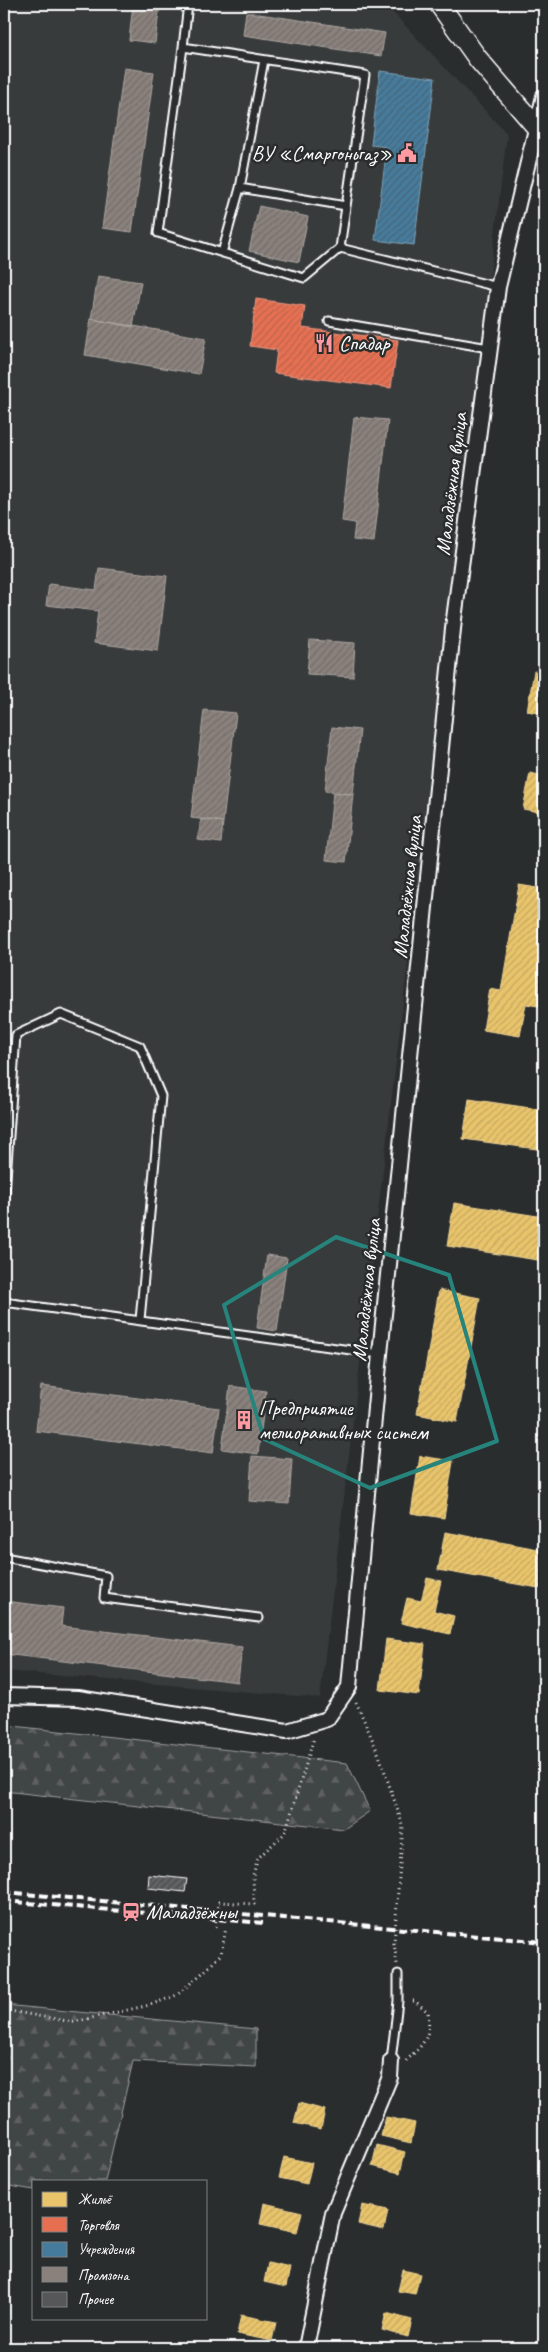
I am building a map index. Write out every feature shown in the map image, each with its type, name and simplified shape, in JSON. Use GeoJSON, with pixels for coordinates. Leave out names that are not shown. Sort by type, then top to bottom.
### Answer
{"type":"FeatureCollection","features":[{"type":"Feature","properties":{"kind":"main road"},"geometry":{"type":"LineString","coordinates":[[439,4],[478,59],[541,133]]}},
{"type":"Feature","properties":{"kind":"street","name":"Маладзёжная вуліца"},"geometry":{"type":"LineString","coordinates":[[349,1687],[380,1354],[454,619],[498,287],[541,133],[544,96]]}},
{"type":"Feature","properties":{"kind":"street"},"geometry":{"type":"LineString","coordinates":[[4,1696],[78,1698],[287,1731],[327,1718],[349,1687]]}},
{"type":"Feature","properties":{"kind":"street"},"geometry":{"type":"LineString","coordinates":[[306,2348],[333,2213],[390,2077],[391,2061]]}},
{"type":"Feature","properties":{"kind":"lane"},"geometry":{"type":"LineString","coordinates":[[183,47],[365,75],[340,248],[304,278],[158,233],[188,4]]}},
{"type":"Feature","properties":{"kind":"lane"},"geometry":{"type":"LineString","coordinates":[[222,253],[240,188],[264,60]]}},
{"type":"Feature","properties":{"kind":"lane"},"geometry":{"type":"LineString","coordinates":[[240,188],[346,206]]}},
{"type":"Feature","properties":{"kind":"lane"},"geometry":{"type":"LineString","coordinates":[[340,248],[498,287]]}},
{"type":"Feature","properties":{"kind":"lane"},"geometry":{"type":"LineString","coordinates":[[329,321],[489,348]]}},
{"type":"Feature","properties":{"kind":"lane"},"geometry":{"type":"LineString","coordinates":[[4,1207],[16,1035],[61,1014],[140,1046],[161,1096],[140,1320]]}},
{"type":"Feature","properties":{"kind":"lane"},"geometry":{"type":"LineString","coordinates":[[4,1302],[380,1354]]}},
{"type":"Feature","properties":{"kind":"lane"},"geometry":{"type":"LineString","coordinates":[[4,1557],[106,1576],[104,1598],[259,1618]]}},
{"type":"Feature","properties":{"kind":"lane"},"geometry":{"type":"LineString","coordinates":[[391,2061],[398,2001],[398,1974]]}},
{"type":"Feature","properties":{"kind":"path"},"geometry":{"type":"LineString","coordinates":[[349,1687],[379,1755],[403,1826],[394,1943],[398,1974]]}},
{"type":"Feature","properties":{"kind":"path"},"geometry":{"type":"LineString","coordinates":[[215,1927],[219,1902],[254,1904],[253,1875],[258,1858],[285,1833],[318,1721]]}},
{"type":"Feature","properties":{"kind":"path"},"geometry":{"type":"LineString","coordinates":[[4,2010],[73,2022],[150,2005],[176,1995],[208,1968],[221,1954],[226,1928]]}},
{"type":"Feature","properties":{"kind":"path"},"geometry":{"type":"LineString","coordinates":[[390,2077],[422,2046],[430,2031],[428,2012],[415,2001],[398,2001]]}},
{"type":"Feature","properties":{"kind":"highlighted area"},"geometry":{"type":"Polygon","coordinates":[[[336,1237],[449,1275],[497,1441],[370,1488],[264,1439],[224,1305],[336,1237]]]}},
{"type":"Feature","properties":{"kind":"shaded area"},"geometry":{"type":"Polygon","coordinates":[[[4,4],[385,4],[507,134],[320,1698],[4,1671],[4,4]]]}},
{"type":"Feature","properties":{"kind":"green space"},"geometry":{"type":"Polygon","coordinates":[[[4,1725],[347,1763],[370,1811],[344,1829],[4,1791],[4,1725]]]}},
{"type":"Feature","properties":{"kind":"green space"},"geometry":{"type":"Polygon","coordinates":[[[4,2005],[256,2029],[256,2067],[133,2061],[105,2180],[32,2180],[32,2190],[4,2185],[4,2005]]]}},
{"type":"Feature","properties":{"kind":"building: Жильё"},"geometry":{"type":"Polygon","coordinates":[[[534,671],[544,673],[544,714],[527,711],[534,671]]]}},
{"type":"Feature","properties":{"kind":"building: Жильё"},"geometry":{"type":"Polygon","coordinates":[[[530,773],[544,776],[544,813],[523,809],[530,773]]]}},
{"type":"Feature","properties":{"kind":"building: Жильё"},"geometry":{"type":"Polygon","coordinates":[[[519,885],[544,889],[544,1007],[526,1004],[520,1036],[483,1030],[490,989],[501,991],[519,885]]]}},
{"type":"Feature","properties":{"kind":"building: Жильё"},"geometry":{"type":"Polygon","coordinates":[[[469,1099],[544,1110],[544,1150],[463,1139],[469,1099]]]}},
{"type":"Feature","properties":{"kind":"building: Жильё"},"geometry":{"type":"Polygon","coordinates":[[[454,1203],[544,1217],[544,1261],[447,1246],[454,1203]]]}},
{"type":"Feature","properties":{"kind":"building: Жильё"},"geometry":{"type":"Polygon","coordinates":[[[439,1290],[480,1298],[457,1422],[417,1414],[439,1290]]]}},
{"type":"Feature","properties":{"kind":"building: Жильё"},"geometry":{"type":"Polygon","coordinates":[[[544,1402],[544,1440],[539,1439],[544,1402]]]}},
{"type":"Feature","properties":{"kind":"building: Жильё"},"geometry":{"type":"Polygon","coordinates":[[[420,1456],[453,1461],[444,1518],[411,1513],[420,1456]]]}},
{"type":"Feature","properties":{"kind":"building: Жильё"},"geometry":{"type":"Polygon","coordinates":[[[445,1532],[544,1550],[544,1589],[438,1570],[445,1532]]]}},
{"type":"Feature","properties":{"kind":"building: Жильё"},"geometry":{"type":"Polygon","coordinates":[[[427,1578],[441,1581],[434,1611],[454,1616],[450,1634],[401,1623],[407,1598],[421,1601],[427,1578]]]}},
{"type":"Feature","properties":{"kind":"building: Жильё"},"geometry":{"type":"Polygon","coordinates":[[[386,1639],[425,1644],[419,1695],[380,1690],[386,1639]]]}},
{"type":"Feature","properties":{"kind":"building: Жильё"},"geometry":{"type":"Polygon","coordinates":[[[299,2103],[325,2110],[321,2129],[294,2123],[299,2103]]]}},
{"type":"Feature","properties":{"kind":"building: Жильё"},"geometry":{"type":"Polygon","coordinates":[[[386,2117],[415,2123],[411,2143],[381,2136],[386,2117]]]}},
{"type":"Feature","properties":{"kind":"building: Жильё"},"geometry":{"type":"Polygon","coordinates":[[[377,2145],[405,2152],[400,2173],[372,2166],[377,2145]]]}},
{"type":"Feature","properties":{"kind":"building: Жильё"},"geometry":{"type":"Polygon","coordinates":[[[284,2157],[312,2163],[307,2184],[279,2178],[284,2157]]]}},
{"type":"Feature","properties":{"kind":"building: Жильё"},"geometry":{"type":"Polygon","coordinates":[[[264,2203],[302,2212],[297,2232],[260,2224],[264,2203]]]}},
{"type":"Feature","properties":{"kind":"building: Жильё"},"geometry":{"type":"Polygon","coordinates":[[[362,2205],[388,2210],[384,2230],[358,2224],[362,2205]]]}},
{"type":"Feature","properties":{"kind":"building: Жильё"},"geometry":{"type":"Polygon","coordinates":[[[268,2263],[290,2268],[286,2287],[264,2282],[268,2263]]]}},
{"type":"Feature","properties":{"kind":"building: Жильё"},"geometry":{"type":"Polygon","coordinates":[[[403,2270],[420,2274],[415,2294],[398,2291],[403,2270]]]}},
{"type":"Feature","properties":{"kind":"building: Жильё"},"geometry":{"type":"Polygon","coordinates":[[[386,2313],[412,2320],[408,2337],[382,2330],[386,2313]]]}},
{"type":"Feature","properties":{"kind":"building: Жильё"},"geometry":{"type":"Polygon","coordinates":[[[241,2315],[276,2322],[272,2341],[237,2334],[241,2315]]]}},
{"type":"Feature","properties":{"kind":"building: Торговля","name":"Спадар"},"geometry":{"type":"Polygon","coordinates":[[[256,299],[305,306],[302,328],[398,340],[391,388],[274,373],[277,350],[250,346],[256,299]]]}},
{"type":"Feature","properties":{"kind":"building: Учреждения"},"geometry":{"type":"Polygon","coordinates":[[[380,71],[435,78],[414,245],[375,240],[387,147],[371,145],[380,71]]]}},
{"type":"Feature","properties":{"kind":"building: Промзона"},"geometry":{"type":"Polygon","coordinates":[[[133,4],[160,4],[155,43],[129,40],[133,4]]]}},
{"type":"Feature","properties":{"kind":"building: Промзона"},"geometry":{"type":"Polygon","coordinates":[[[246,12],[385,33],[381,56],[243,35],[246,12]]]}},
{"type":"Feature","properties":{"kind":"building: Промзона"},"geometry":{"type":"Polygon","coordinates":[[[124,68],[154,72],[132,232],[102,228],[124,68]]]}},
{"type":"Feature","properties":{"kind":"building: Промзона"},"geometry":{"type":"Polygon","coordinates":[[[259,206],[308,217],[299,262],[249,251],[259,206]]]}},
{"type":"Feature","properties":{"kind":"building: Промзона"},"geometry":{"type":"Polygon","coordinates":[[[98,276],[141,282],[133,327],[91,319],[98,276]]]}},
{"type":"Feature","properties":{"kind":"building: Промзона"},"geometry":{"type":"Polygon","coordinates":[[[91,319],[206,338],[199,374],[85,355],[91,319]]]}},
{"type":"Feature","properties":{"kind":"building: Промзона"},"geometry":{"type":"Polygon","coordinates":[[[354,417],[388,420],[374,542],[353,540],[355,523],[342,521],[354,417]]]}},
{"type":"Feature","properties":{"kind":"building: Промзона"},"geometry":{"type":"Polygon","coordinates":[[[99,568],[167,576],[158,651],[94,643],[98,611],[46,605],[49,584],[96,590],[99,568]]]}},
{"type":"Feature","properties":{"kind":"building: Промзона"},"geometry":{"type":"Polygon","coordinates":[[[310,640],[355,643],[353,677],[307,674],[310,640]]]}},
{"type":"Feature","properties":{"kind":"building: Промзона"},"geometry":{"type":"Polygon","coordinates":[[[204,710],[236,713],[223,822],[191,818],[204,710]]]}},
{"type":"Feature","properties":{"kind":"building: Промзона"},"geometry":{"type":"Polygon","coordinates":[[[332,727],[360,730],[353,794],[325,791],[332,727]]]}},
{"type":"Feature","properties":{"kind":"building: Промзона"},"geometry":{"type":"Polygon","coordinates":[[[333,793],[353,794],[346,862],[326,860],[333,793]]]}},
{"type":"Feature","properties":{"kind":"building: Промзона"},"geometry":{"type":"Polygon","coordinates":[[[201,819],[223,822],[221,843],[198,840],[201,819]]]}},
{"type":"Feature","properties":{"kind":"building: Промзона"},"geometry":{"type":"Polygon","coordinates":[[[267,1255],[287,1258],[277,1331],[257,1328],[267,1255]]]}},
{"type":"Feature","properties":{"kind":"building: Промзона"},"geometry":{"type":"Polygon","coordinates":[[[41,1386],[219,1408],[213,1453],[36,1431],[41,1386]]]}},
{"type":"Feature","properties":{"kind":"building: Промзона","name":"Предприятие мелиоративных систем"},"geometry":{"type":"Polygon","coordinates":[[[230,1386],[266,1391],[258,1454],[222,1449],[230,1386]]]}},
{"type":"Feature","properties":{"kind":"building: Промзона"},"geometry":{"type":"Polygon","coordinates":[[[252,1456],[292,1459],[289,1504],[249,1501],[252,1456]]]}},
{"type":"Feature","properties":{"kind":"building: Промзона"},"geometry":{"type":"Polygon","coordinates":[[[4,1601],[63,1608],[61,1626],[242,1647],[238,1682],[4,1654],[4,1601]]]}},
{"type":"Feature","properties":{"kind":"building: Прочее"},"geometry":{"type":"Polygon","coordinates":[[[149,1875],[187,1879],[185,1892],[148,1888],[149,1875]]]}},
{"type":"Feature","properties":{"kind":"railway"},"geometry":{"type":"LineString","coordinates":[[4,1892],[544,1942]]}},
{"type":"Feature","properties":{"kind":"railway"},"geometry":{"type":"LineString","coordinates":[[4,1901],[263,1923]]}},
{"type":"Feature","properties":{"kind":"place","name":"ВУ «Смаргоньгаз»"},"geometry":{"type":"Point","coordinates":[407,153]}},
{"type":"Feature","properties":{"kind":"place","name":"Спадар"},"geometry":{"type":"Point","coordinates":[324,343]}},
{"type":"Feature","properties":{"kind":"place","name":"Предприятие мелиоративных систем"},"geometry":{"type":"Point","coordinates":[244,1420]}},
{"type":"Feature","properties":{"kind":"place","name":"Маладзёжны"},"geometry":{"type":"Point","coordinates":[131,1912]}}]}
